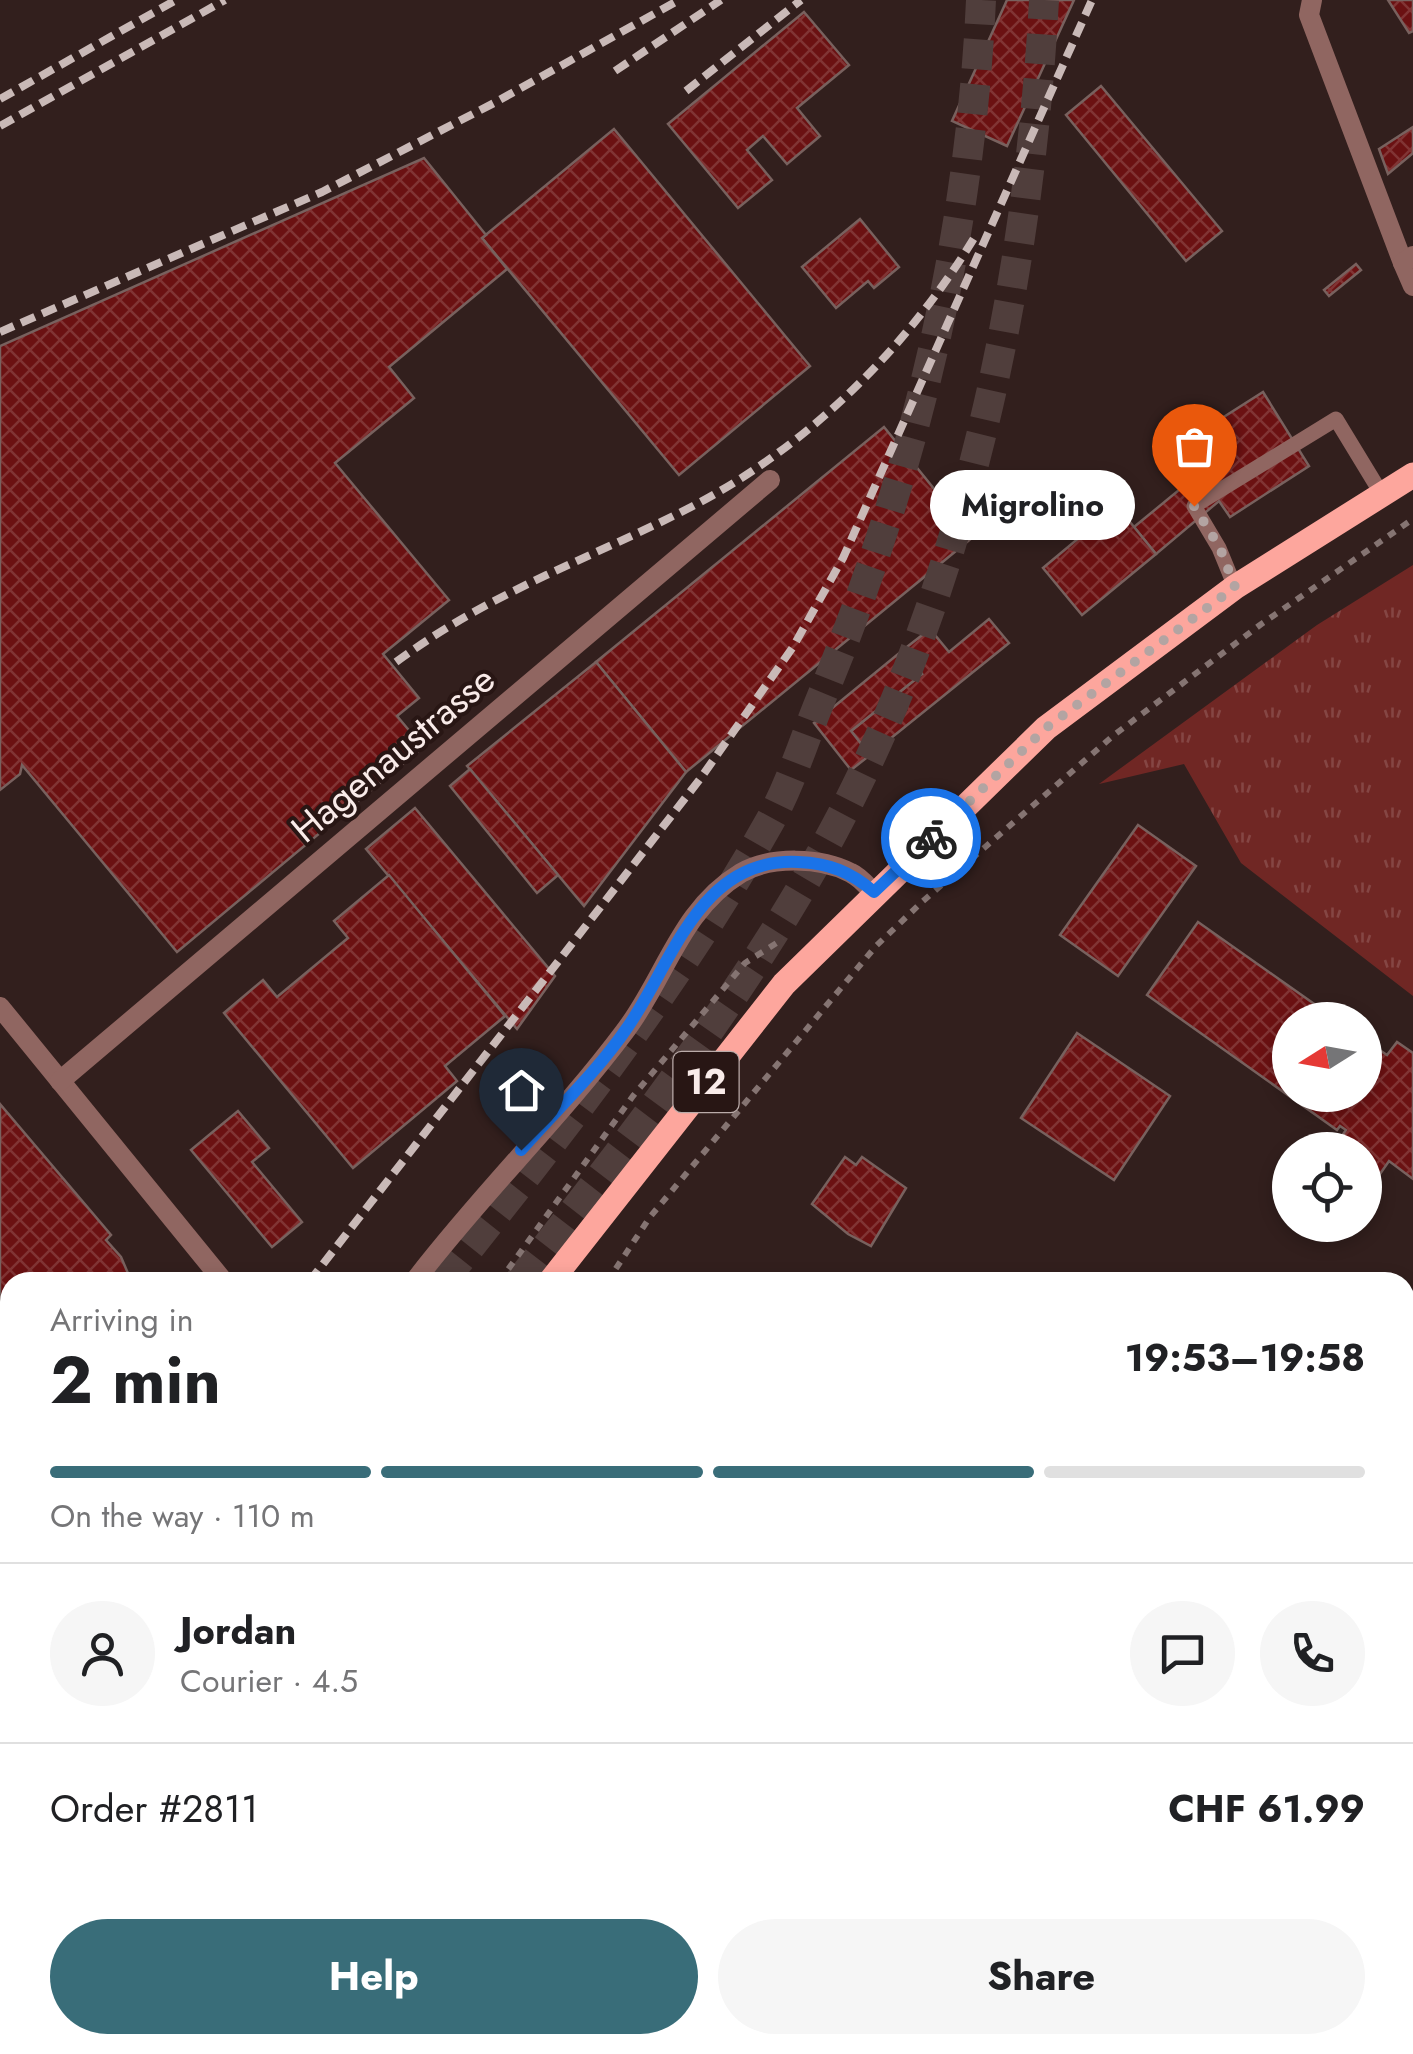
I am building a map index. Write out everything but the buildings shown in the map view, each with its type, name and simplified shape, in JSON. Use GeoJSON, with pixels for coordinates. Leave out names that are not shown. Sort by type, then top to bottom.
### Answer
{"type":"FeatureCollection","features":[{"type":"Feature","properties":{"kind":"main road","name":"12"},"geometry":{"type":"LineString","coordinates":[[558,1272],[784,984],[1046,728],[1235,587],[1413,474]]}},
{"type":"Feature","properties":{"kind":"street"},"geometry":{"type":"LineString","coordinates":[[1312,0],[1308,15],[1408,260],[1413,286]]}},
{"type":"Feature","properties":{"kind":"street","name":"Hagenaustrasse"},"geometry":{"type":"LineString","coordinates":[[60,1081],[770,480]]}},
{"type":"Feature","properties":{"kind":"street"},"geometry":{"type":"LineString","coordinates":[[422,1272],[468,1210],[625,1031],[684,926],[713,893],[744,871],[771,862],[816,863],[852,873],[874,892]]}},
{"type":"Feature","properties":{"kind":"street"},"geometry":{"type":"LineString","coordinates":[[0,1007],[216,1272]]}},
{"type":"Feature","properties":{"kind":"lane"},"geometry":{"type":"LineString","coordinates":[[1235,587],[1220,548],[1194,506],[1336,418],[1381,494]]}},
{"type":"Feature","properties":{"kind":"path"},"geometry":{"type":"LineString","coordinates":[[614,1272],[650,1217],[876,946],[923,901],[1114,735],[1260,625],[1413,520]]}},
{"type":"Feature","properties":{"kind":"path"},"geometry":{"type":"LineString","coordinates":[[506,1272],[634,1096],[745,963]]}},
{"type":"Feature","properties":{"kind":"green space"},"geometry":{"type":"Polygon","coordinates":[[[1413,565],[1413,996],[1241,863],[1184,764],[1099,784],[1317,625],[1413,565]]]}},
{"type":"Feature","properties":{"kind":"tunnel"},"geometry":{"type":"LineString","coordinates":[[450,1272],[656,1001],[734,882],[791,776],[884,528],[932,355],[964,178],[981,0]]}},
{"type":"Feature","properties":{"kind":"tunnel"},"geometry":{"type":"LineString","coordinates":[[527,1272],[686,1062],[764,949],[834,830],[881,735],[921,635],[955,532],[983,427],[1024,213],[1044,0]]}},
{"type":"Feature","properties":{"kind":"railway"},"geometry":{"type":"LineString","coordinates":[[0,99],[176,0]]}},
{"type":"Feature","properties":{"kind":"railway"},"geometry":{"type":"LineString","coordinates":[[0,126],[225,0]]}},
{"type":"Feature","properties":{"kind":"railway"},"geometry":{"type":"LineString","coordinates":[[0,332],[322,192],[494,103],[679,0]]}},
{"type":"Feature","properties":{"kind":"railway"},"geometry":{"type":"LineString","coordinates":[[615,71],[721,0]]}},
{"type":"Feature","properties":{"kind":"railway"},"geometry":{"type":"LineString","coordinates":[[686,91],[801,0]]}},
{"type":"Feature","properties":{"kind":"railway"},"geometry":{"type":"LineString","coordinates":[[317,1272],[700,779],[793,647],[843,558],[1092,0]]}},
{"type":"Feature","properties":{"kind":"railway"},"geometry":{"type":"LineString","coordinates":[[396,662],[505,595],[693,506],[777,454],[853,390],[887,354],[920,316],[976,235]]}},
{"type":"Feature","properties":{"kind":"way so far"},"geometry":{"type":"LineString","coordinates":[[931,838],[1046,728],[1235,587],[1220,548],[1194,506]]}},
{"type":"Feature","properties":{"kind":"place","name":"Migrolino"},"geometry":{"type":"Point","coordinates":[1194,506]}},
{"type":"Feature","properties":{"kind":"route"},"geometry":{"type":"LineString","coordinates":[[521,1150],[625,1031],[653,988],[684,926],[713,893],[744,871],[771,862],[816,863],[852,873],[874,892],[931,838]]}}]}
